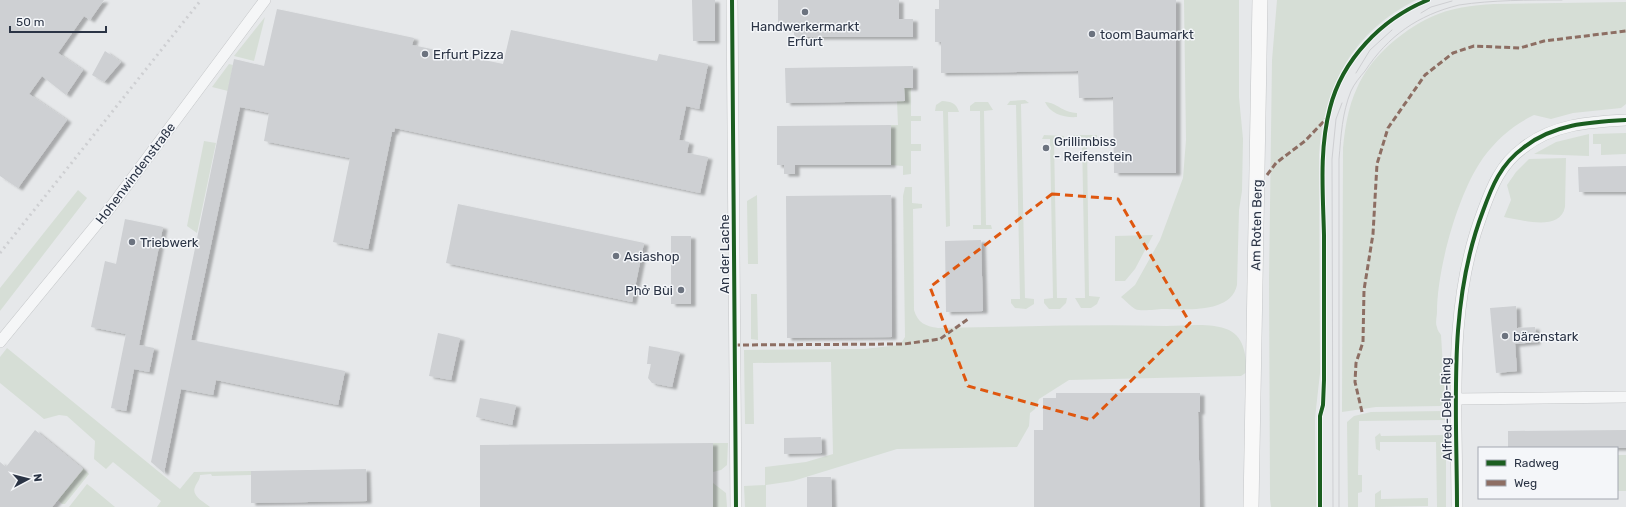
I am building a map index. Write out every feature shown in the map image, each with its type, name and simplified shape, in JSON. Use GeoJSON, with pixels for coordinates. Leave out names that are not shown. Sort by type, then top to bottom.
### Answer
{"type":"FeatureCollection","features":[{"type":"Feature","properties":{"kind":"main road","name":"Am Roten Berg"},"geometry":{"type":"LineString","coordinates":[[1251,507],[1260,0]]}},
{"type":"Feature","properties":{"kind":"main road","name":"Am Roten Berg"},"geometry":{"type":"LineString","coordinates":[[1253,451],[1260,507]]}},
{"type":"Feature","properties":{"kind":"street","name":"Hohenwindenstraße"},"geometry":{"type":"LineString","coordinates":[[0,342],[110,208],[265,0]]}},
{"type":"Feature","properties":{"kind":"street","name":"An der Lache"},"geometry":{"type":"LineString","coordinates":[[732,0],[736,507]]}},
{"type":"Feature","properties":{"kind":"street","name":"Alfred-Delp-Ring"},"geometry":{"type":"LineString","coordinates":[[1457,507],[1456,350],[1463,278],[1472,240],[1493,183],[1512,157],[1538,138],[1560,128],[1577,124],[1626,120]]}},
{"type":"Feature","properties":{"kind":"street","name":"Alfred-Delp-Ring"},"geometry":{"type":"LineString","coordinates":[[1456,399],[1626,397]]}},
{"type":"Feature","properties":{"kind":"highlighted area"},"geometry":{"type":"Polygon","coordinates":[[[1052,194],[1118,199],[1190,323],[1091,420],[968,386],[930,287],[1052,194]]]}},
{"type":"Feature","properties":{"kind":"shaded area"},"geometry":{"type":"Polygon","coordinates":[[[1184,0],[1239,0],[1239,97],[1243,139],[1237,285],[1233,294],[1226,301],[1206,308],[1138,310],[1133,308],[1121,297],[1135,285],[1160,240],[1183,178],[1186,140],[1184,0]]]}},
{"type":"Feature","properties":{"kind":"shaded area"},"geometry":{"type":"Polygon","coordinates":[[[1277,0],[1416,0],[1394,13],[1375,28],[1359,45],[1345,64],[1335,84],[1327,106],[1322,130],[1319,155],[1320,373],[1315,418],[1316,507],[1271,507],[1270,499],[1269,279],[1272,60],[1277,0]]]}},
{"type":"Feature","properties":{"kind":"shaded area"},"geometry":{"type":"Polygon","coordinates":[[[1626,2],[1626,104],[1621,108],[1573,113],[1551,119],[1534,115],[1526,119],[1506,133],[1488,151],[1465,191],[1457,211],[1445,254],[1438,294],[1436,324],[1441,335],[1445,399],[1441,406],[1376,407],[1342,412],[1343,148],[1351,103],[1357,88],[1370,66],[1388,46],[1409,30],[1431,17],[1454,9],[1494,4],[1626,2]]]}},
{"type":"Feature","properties":{"kind":"shaded area"},"geometry":{"type":"Polygon","coordinates":[[[265,17],[254,61],[234,56],[265,17]]]}},
{"type":"Feature","properties":{"kind":"shaded area"},"geometry":{"type":"Polygon","coordinates":[[[229,64],[233,65],[228,91],[212,87],[229,64]]]}},
{"type":"Feature","properties":{"kind":"shaded area"},"geometry":{"type":"Polygon","coordinates":[[[904,88],[911,88],[911,116],[921,116],[921,121],[911,121],[911,144],[921,144],[921,151],[911,151],[911,174],[903,175],[903,166],[891,165],[891,125],[898,125],[897,101],[905,101],[904,88]]]}},
{"type":"Feature","properties":{"kind":"shaded area"},"geometry":{"type":"Polygon","coordinates":[[[1025,100],[1029,103],[1021,104],[1025,298],[1034,299],[1034,304],[1026,309],[1015,308],[1011,303],[1011,299],[1020,299],[1016,105],[1007,105],[1010,101],[1025,100]]]}},
{"type":"Feature","properties":{"kind":"shaded area"},"geometry":{"type":"Polygon","coordinates":[[[942,101],[953,103],[959,112],[948,112],[950,226],[946,227],[943,111],[935,111],[936,105],[942,101]]]}},
{"type":"Feature","properties":{"kind":"shaded area"},"geometry":{"type":"Polygon","coordinates":[[[975,102],[988,102],[993,110],[984,111],[986,225],[991,225],[992,229],[973,229],[973,225],[981,225],[980,111],[970,111],[970,106],[975,102]]]}},
{"type":"Feature","properties":{"kind":"shaded area"},"geometry":{"type":"Polygon","coordinates":[[[1045,102],[1067,111],[1077,113],[1077,117],[1068,117],[1058,114],[1050,110],[1045,102]]]}},
{"type":"Feature","properties":{"kind":"shaded area"},"geometry":{"type":"Polygon","coordinates":[[[1626,133],[1626,154],[1601,155],[1601,144],[1593,144],[1593,134],[1626,133]]]}},
{"type":"Feature","properties":{"kind":"shaded area"},"geometry":{"type":"Polygon","coordinates":[[[1589,134],[1589,156],[1534,154],[1556,142],[1589,134]]]}},
{"type":"Feature","properties":{"kind":"shaded area"},"geometry":{"type":"Polygon","coordinates":[[[1044,135],[1064,136],[1064,140],[1054,140],[1057,298],[1067,298],[1066,303],[1060,309],[1049,309],[1044,303],[1044,299],[1053,298],[1050,139],[1042,139],[1044,135]]]}},
{"type":"Feature","properties":{"kind":"shaded area"},"geometry":{"type":"Polygon","coordinates":[[[1073,135],[1097,135],[1097,140],[1087,140],[1089,296],[1100,297],[1097,304],[1091,308],[1081,308],[1075,298],[1085,298],[1082,139],[1072,139],[1073,135]]]}},
{"type":"Feature","properties":{"kind":"shaded area"},"geometry":{"type":"Polygon","coordinates":[[[204,141],[216,143],[197,233],[187,226],[204,141]]]}},
{"type":"Feature","properties":{"kind":"shaded area"},"geometry":{"type":"Polygon","coordinates":[[[1566,158],[1565,207],[1562,215],[1556,220],[1548,222],[1530,222],[1504,217],[1511,200],[1507,185],[1516,172],[1529,159],[1566,158]]]}},
{"type":"Feature","properties":{"kind":"shaded area"},"geometry":{"type":"Polygon","coordinates":[[[905,187],[912,187],[912,203],[922,204],[922,208],[913,209],[914,310],[920,321],[926,325],[938,328],[1080,325],[1214,326],[1229,330],[1238,338],[1244,348],[1247,372],[1241,376],[1069,380],[1039,399],[1035,409],[1030,413],[1029,426],[1017,447],[897,449],[793,481],[766,485],[766,507],[745,507],[744,486],[765,485],[765,467],[806,462],[833,454],[831,362],[753,363],[754,424],[745,424],[744,350],[864,349],[900,345],[905,337],[903,196],[905,187]]]}},
{"type":"Feature","properties":{"kind":"shaded area"},"geometry":{"type":"Polygon","coordinates":[[[78,190],[87,198],[0,311],[0,288],[78,190]]]}},
{"type":"Feature","properties":{"kind":"shaded area"},"geometry":{"type":"Polygon","coordinates":[[[757,195],[758,264],[748,264],[747,201],[757,195]]]}},
{"type":"Feature","properties":{"kind":"shaded area"},"geometry":{"type":"Polygon","coordinates":[[[1153,235],[1135,269],[1125,281],[1115,281],[1115,236],[1153,235]]]}},
{"type":"Feature","properties":{"kind":"shaded area"},"geometry":{"type":"Polygon","coordinates":[[[751,294],[757,294],[758,340],[751,339],[751,294]]]}},
{"type":"Feature","properties":{"kind":"shaded area"},"geometry":{"type":"Polygon","coordinates":[[[7,348],[180,489],[194,472],[251,471],[251,475],[200,475],[194,490],[196,496],[210,507],[157,507],[161,501],[113,462],[106,469],[94,459],[95,441],[67,416],[59,415],[44,419],[0,383],[0,357],[7,348]]]}},
{"type":"Feature","properties":{"kind":"shaded area"},"geometry":{"type":"Polygon","coordinates":[[[1445,411],[1445,420],[1359,421],[1358,475],[1362,475],[1362,492],[1358,493],[1358,507],[1348,507],[1347,422],[1354,416],[1371,412],[1445,411]]]}},
{"type":"Feature","properties":{"kind":"shaded area"},"geometry":{"type":"Polygon","coordinates":[[[1380,433],[1381,436],[1446,435],[1446,507],[1437,507],[1436,442],[1380,442],[1380,451],[1376,449],[1375,437],[1380,433]]]}},
{"type":"Feature","properties":{"kind":"shaded area"},"geometry":{"type":"Polygon","coordinates":[[[713,443],[728,443],[727,465],[721,470],[713,472],[713,443]]]}},
{"type":"Feature","properties":{"kind":"shaded area"},"geometry":{"type":"Polygon","coordinates":[[[1618,455],[1626,455],[1626,491],[1618,491],[1618,455]]]}},
{"type":"Feature","properties":{"kind":"shaded area"},"geometry":{"type":"Polygon","coordinates":[[[83,468],[89,474],[65,504],[62,504],[58,500],[83,468]]]}},
{"type":"Feature","properties":{"kind":"shaded area"},"geometry":{"type":"Polygon","coordinates":[[[713,483],[726,493],[727,507],[713,507],[713,483]]]}},
{"type":"Feature","properties":{"kind":"shaded area"},"geometry":{"type":"Polygon","coordinates":[[[87,484],[91,487],[115,507],[69,507],[87,484]]]}},
{"type":"Feature","properties":{"kind":"shaded area"},"geometry":{"type":"Polygon","coordinates":[[[1381,490],[1381,499],[1428,498],[1428,506],[1375,507],[1375,494],[1381,490]]]}},
{"type":"Feature","properties":{"kind":"building"},"geometry":{"type":"Polygon","coordinates":[[[0,0],[104,0],[90,20],[84,16],[58,53],[83,70],[66,95],[42,76],[29,94],[67,120],[18,188],[0,176],[0,0]]]}},
{"type":"Feature","properties":{"kind":"building"},"geometry":{"type":"Polygon","coordinates":[[[692,0],[715,0],[715,41],[693,41],[692,0]]]}},
{"type":"Feature","properties":{"kind":"building"},"geometry":{"type":"Polygon","coordinates":[[[778,0],[899,0],[899,19],[913,19],[913,37],[794,37],[794,29],[778,26],[778,0]]]}},
{"type":"Feature","properties":{"kind":"building"},"geometry":{"type":"Polygon","coordinates":[[[939,0],[1176,0],[1176,173],[1114,173],[1113,97],[1079,98],[1078,71],[941,73],[941,42],[935,42],[935,9],[939,9],[939,0]]]}},
{"type":"Feature","properties":{"kind":"building"},"geometry":{"type":"Polygon","coordinates":[[[277,9],[414,38],[412,45],[503,64],[511,30],[657,61],[659,54],[708,64],[699,109],[686,106],[679,140],[689,142],[687,153],[708,157],[700,193],[395,128],[394,132],[392,132],[368,249],[333,242],[350,158],[264,141],[269,113],[240,107],[191,340],[345,371],[338,405],[216,380],[213,395],[181,389],[164,473],[151,462],[234,59],[264,66],[277,9]]]}},
{"type":"Feature","properties":{"kind":"building"},"geometry":{"type":"Polygon","coordinates":[[[105,51],[121,62],[104,82],[92,75],[105,51]]]}},
{"type":"Feature","properties":{"kind":"building"},"geometry":{"type":"Polygon","coordinates":[[[913,66],[913,88],[904,88],[905,101],[786,103],[785,68],[913,66]]]}},
{"type":"Feature","properties":{"kind":"building"},"geometry":{"type":"Polygon","coordinates":[[[891,125],[891,165],[795,165],[795,174],[784,174],[784,165],[777,165],[777,126],[891,125]]]}},
{"type":"Feature","properties":{"kind":"building"},"geometry":{"type":"Polygon","coordinates":[[[1626,166],[1626,192],[1579,192],[1578,167],[1626,166]]]}},
{"type":"Feature","properties":{"kind":"building"},"geometry":{"type":"Polygon","coordinates":[[[891,195],[892,337],[787,338],[786,196],[891,195]]]}},
{"type":"Feature","properties":{"kind":"building"},"geometry":{"type":"Polygon","coordinates":[[[458,204],[644,243],[632,302],[446,263],[458,204]]]}},
{"type":"Feature","properties":{"kind":"building"},"geometry":{"type":"Polygon","coordinates":[[[125,219],[163,227],[139,345],[154,348],[149,372],[134,369],[126,411],[111,408],[126,334],[91,327],[105,261],[116,264],[125,219]]]}},
{"type":"Feature","properties":{"kind":"building"},"geometry":{"type":"Polygon","coordinates":[[[671,236],[691,236],[691,304],[671,304],[671,236]]]}},
{"type":"Feature","properties":{"kind":"building"},"geometry":{"type":"Polygon","coordinates":[[[981,240],[983,311],[946,312],[945,241],[981,240]]]}},
{"type":"Feature","properties":{"kind":"building"},"geometry":{"type":"Polygon","coordinates":[[[1516,306],[1517,328],[1535,327],[1536,342],[1515,344],[1517,371],[1496,373],[1490,308],[1516,306]]]}},
{"type":"Feature","properties":{"kind":"building"},"geometry":{"type":"Polygon","coordinates":[[[438,333],[460,338],[451,380],[429,376],[438,333]]]}},
{"type":"Feature","properties":{"kind":"building"},"geometry":{"type":"Polygon","coordinates":[[[649,346],[680,352],[672,387],[652,383],[648,378],[651,364],[647,364],[649,346]]]}},
{"type":"Feature","properties":{"kind":"building"},"geometry":{"type":"Polygon","coordinates":[[[1056,393],[1200,393],[1200,412],[1198,412],[1200,507],[1034,507],[1034,430],[1043,430],[1043,398],[1056,398],[1056,393]]]}},
{"type":"Feature","properties":{"kind":"building"},"geometry":{"type":"Polygon","coordinates":[[[480,398],[516,405],[512,425],[476,417],[480,398]]]}},
{"type":"Feature","properties":{"kind":"building"},"geometry":{"type":"Polygon","coordinates":[[[35,430],[83,469],[52,507],[0,507],[0,462],[6,467],[35,430]]]}},
{"type":"Feature","properties":{"kind":"building"},"geometry":{"type":"Polygon","coordinates":[[[1626,430],[1626,448],[1508,447],[1508,431],[1626,430]]]}},
{"type":"Feature","properties":{"kind":"building"},"geometry":{"type":"Polygon","coordinates":[[[821,437],[822,453],[784,454],[784,438],[821,437]]]}},
{"type":"Feature","properties":{"kind":"building"},"geometry":{"type":"Polygon","coordinates":[[[713,443],[713,507],[480,507],[480,445],[713,443]]]}},
{"type":"Feature","properties":{"kind":"building"},"geometry":{"type":"Polygon","coordinates":[[[366,469],[367,501],[251,503],[251,471],[366,469]]]}},
{"type":"Feature","properties":{"kind":"building"},"geometry":{"type":"Polygon","coordinates":[[[807,477],[831,477],[832,507],[807,507],[807,477]]]}},
{"type":"Feature","properties":{"kind":"tram line"},"geometry":{"type":"LineString","coordinates":[[1339,507],[1339,159],[1341,133],[1351,91],[1374,59],[1394,37],[1417,21],[1430,15],[1444,9],[1472,3],[1562,0]]}},
{"type":"Feature","properties":{"kind":"tram line"},"geometry":{"type":"LineString","coordinates":[[1421,13],[1431,7],[1452,1]]}},
{"type":"Feature","properties":{"kind":"tram line"},"geometry":{"type":"LineString","coordinates":[[1356,73],[1370,50],[1392,30]]}},
{"type":"Feature","properties":{"kind":"tram line"},"geometry":{"type":"LineString","coordinates":[[1333,507],[1332,159],[1336,119],[1342,103]]}},
{"type":"Feature","properties":{"kind":"railway"},"geometry":{"type":"LineString","coordinates":[[0,253],[201,0]]}},
{"type":"Feature","properties":{"kind":"marked path"},"geometry":{"type":"LineString","coordinates":[[1362,412],[1355,382],[1356,363],[1363,342],[1364,290],[1373,234],[1377,164],[1388,128],[1425,75],[1453,53],[1474,46],[1520,48],[1544,41],[1626,31]]}},
{"type":"Feature","properties":{"kind":"marked path"},"geometry":{"type":"LineString","coordinates":[[1267,175],[1276,163],[1305,141],[1326,119]]}},
{"type":"Feature","properties":{"kind":"marked path"},"geometry":{"type":"LineString","coordinates":[[734,345],[904,344],[940,339],[968,319]]}},
{"type":"Feature","properties":{"kind":"cycle path"},"geometry":{"type":"LineString","coordinates":[[732,0],[736,507]]}},
{"type":"Feature","properties":{"kind":"cycle path"},"geometry":{"type":"LineString","coordinates":[[1320,507],[1320,416],[1323,405],[1324,380],[1324,235],[1322,172],[1324,139],[1330,108],[1336,90],[1344,74],[1366,43],[1395,18],[1428,0]]}},
{"type":"Feature","properties":{"kind":"cycle path"},"geometry":{"type":"LineString","coordinates":[[1457,507],[1456,357],[1459,320],[1464,283],[1472,247],[1490,193],[1503,168],[1515,154],[1535,140],[1559,129],[1585,123],[1626,120]]}},
{"type":"Feature","properties":{"kind":"place","name":"Handwerkermarkt Erfurt"},"geometry":{"type":"Point","coordinates":[805,12]}},
{"type":"Feature","properties":{"kind":"place","name":"toom Baumarkt"},"geometry":{"type":"Point","coordinates":[1092,34]}},
{"type":"Feature","properties":{"kind":"place","name":"Erfurt Pizza"},"geometry":{"type":"Point","coordinates":[425,54]}},
{"type":"Feature","properties":{"kind":"place","name":"Grillimbiss - Reifenstein"},"geometry":{"type":"Point","coordinates":[1046,148]}},
{"type":"Feature","properties":{"kind":"place","name":"Triebwerk"},"geometry":{"type":"Point","coordinates":[132,242]}},
{"type":"Feature","properties":{"kind":"place","name":"Asiashop"},"geometry":{"type":"Point","coordinates":[616,256]}},
{"type":"Feature","properties":{"kind":"place","name":"Phở Bùi"},"geometry":{"type":"Point","coordinates":[681,290]}},
{"type":"Feature","properties":{"kind":"place","name":"bärenstark"},"geometry":{"type":"Point","coordinates":[1505,336]}}]}
